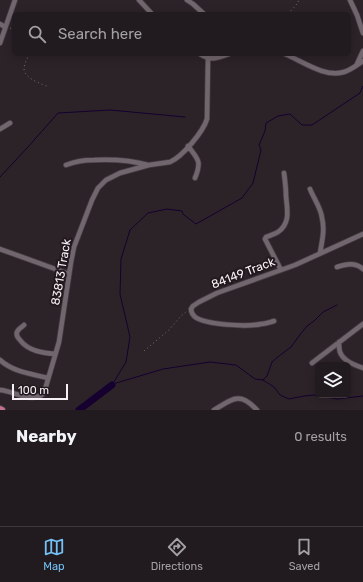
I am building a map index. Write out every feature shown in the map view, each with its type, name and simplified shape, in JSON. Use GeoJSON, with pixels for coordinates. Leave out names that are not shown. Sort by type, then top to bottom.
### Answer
{"type":"FeatureCollection","features":[{"type":"Feature","properties":{"kind":"street"},"geometry":{"type":"LineString","coordinates":[[0,43],[15,0]]}},
{"type":"Feature","properties":{"kind":"street"},"geometry":{"type":"LineString","coordinates":[[139,0],[150,12]]}},
{"type":"Feature","properties":{"kind":"street"},"geometry":{"type":"LineString","coordinates":[[187,0],[202,12]]}},
{"type":"Feature","properties":{"kind":"street"},"geometry":{"type":"LineString","coordinates":[[350,0],[363,33]]}},
{"type":"Feature","properties":{"kind":"street"},"geometry":{"type":"LineString","coordinates":[[0,24],[5,27]]}},
{"type":"Feature","properties":{"kind":"street"},"geometry":{"type":"LineString","coordinates":[[357,65],[363,51]]}},
{"type":"Feature","properties":{"kind":"street"},"geometry":{"type":"LineString","coordinates":[[204,56],[208,58],[222,56]]}},
{"type":"Feature","properties":{"kind":"street"},"geometry":{"type":"LineString","coordinates":[[289,56],[327,73],[344,72],[363,61]]}},
{"type":"Feature","properties":{"kind":"street","name":"83813 Track"},"geometry":{"type":"LineString","coordinates":[[0,390],[28,397],[36,397],[44,393],[56,354],[72,255],[77,237],[92,200],[101,184],[109,177],[149,165],[173,161],[203,129],[207,119],[208,58]]}},
{"type":"Feature","properties":{"kind":"street"},"geometry":{"type":"LineString","coordinates":[[0,129],[10,123]]}},
{"type":"Feature","properties":{"kind":"street"},"geometry":{"type":"LineString","coordinates":[[188,146],[196,156],[199,163],[195,178]]}},
{"type":"Feature","properties":{"kind":"street"},"geometry":{"type":"LineString","coordinates":[[66,165],[78,161],[112,159],[129,160],[149,165]]}},
{"type":"Feature","properties":{"kind":"street"},"geometry":{"type":"LineString","coordinates":[[281,270],[265,239],[266,236],[274,234],[280,230],[285,224],[287,218],[288,210],[284,173]]}},
{"type":"Feature","properties":{"kind":"street"},"geometry":{"type":"LineString","coordinates":[[310,190],[322,218],[323,235],[320,253]]}},
{"type":"Feature","properties":{"kind":"street","name":"84149 Track"},"geometry":{"type":"LineString","coordinates":[[191,309],[199,302],[218,293],[295,265],[363,234]]}},
{"type":"Feature","properties":{"kind":"street"},"geometry":{"type":"LineString","coordinates":[[0,249],[69,274]]}},
{"type":"Feature","properties":{"kind":"street"},"geometry":{"type":"LineString","coordinates":[[337,267],[354,264],[363,269]]}},
{"type":"Feature","properties":{"kind":"street"},"geometry":{"type":"LineString","coordinates":[[191,309],[192,313],[200,320],[208,322],[250,325],[274,321]]}},
{"type":"Feature","properties":{"kind":"street"},"geometry":{"type":"LineString","coordinates":[[312,363],[363,324]]}},
{"type":"Feature","properties":{"kind":"street"},"geometry":{"type":"LineString","coordinates":[[24,325],[18,330],[17,334],[24,345],[40,352],[56,354]]}},
{"type":"Feature","properties":{"kind":"street"},"geometry":{"type":"LineString","coordinates":[[339,342],[342,356],[353,364],[363,368]]}},
{"type":"Feature","properties":{"kind":"street"},"geometry":{"type":"LineString","coordinates":[[0,360],[16,370],[48,378]]}},
{"type":"Feature","properties":{"kind":"street"},"geometry":{"type":"LineString","coordinates":[[214,410],[229,400],[236,398],[247,401],[257,410]]}},
{"type":"Feature","properties":{"kind":"path"},"geometry":{"type":"LineString","coordinates":[[290,12],[299,0]]}},
{"type":"Feature","properties":{"kind":"path"},"geometry":{"type":"LineString","coordinates":[[28,56],[24,68],[25,73],[28,77],[49,88]]}},
{"type":"Feature","properties":{"kind":"path"},"geometry":{"type":"LineString","coordinates":[[144,351],[169,330],[180,317],[191,309]]}},
{"type":"Feature","properties":{"kind":"waterway"},"geometry":{"type":"LineString","coordinates":[[112,385],[126,362],[130,337],[120,294],[121,259],[130,230],[148,213],[167,209],[182,211],[183,214],[196,224],[242,198],[253,183],[261,150],[259,145],[265,131],[266,123],[278,116],[290,114],[302,125],[312,125],[360,93],[363,86]]}},
{"type":"Feature","properties":{"kind":"waterway"},"geometry":{"type":"LineString","coordinates":[[0,177],[58,113],[110,110],[185,117]]}},
{"type":"Feature","properties":{"kind":"waterway"},"geometry":{"type":"LineString","coordinates":[[263,380],[267,376],[272,362],[291,347],[307,326],[323,312],[337,305]]}},
{"type":"Feature","properties":{"kind":"waterway"},"geometry":{"type":"LineString","coordinates":[[113,384],[163,369],[210,362],[236,365],[255,379],[263,380],[274,387],[280,395],[289,399],[314,395],[337,399],[363,396]]}},
{"type":"Feature","properties":{"kind":"waterway"},"geometry":{"type":"LineString","coordinates":[[79,410],[112,385]]}}]}
